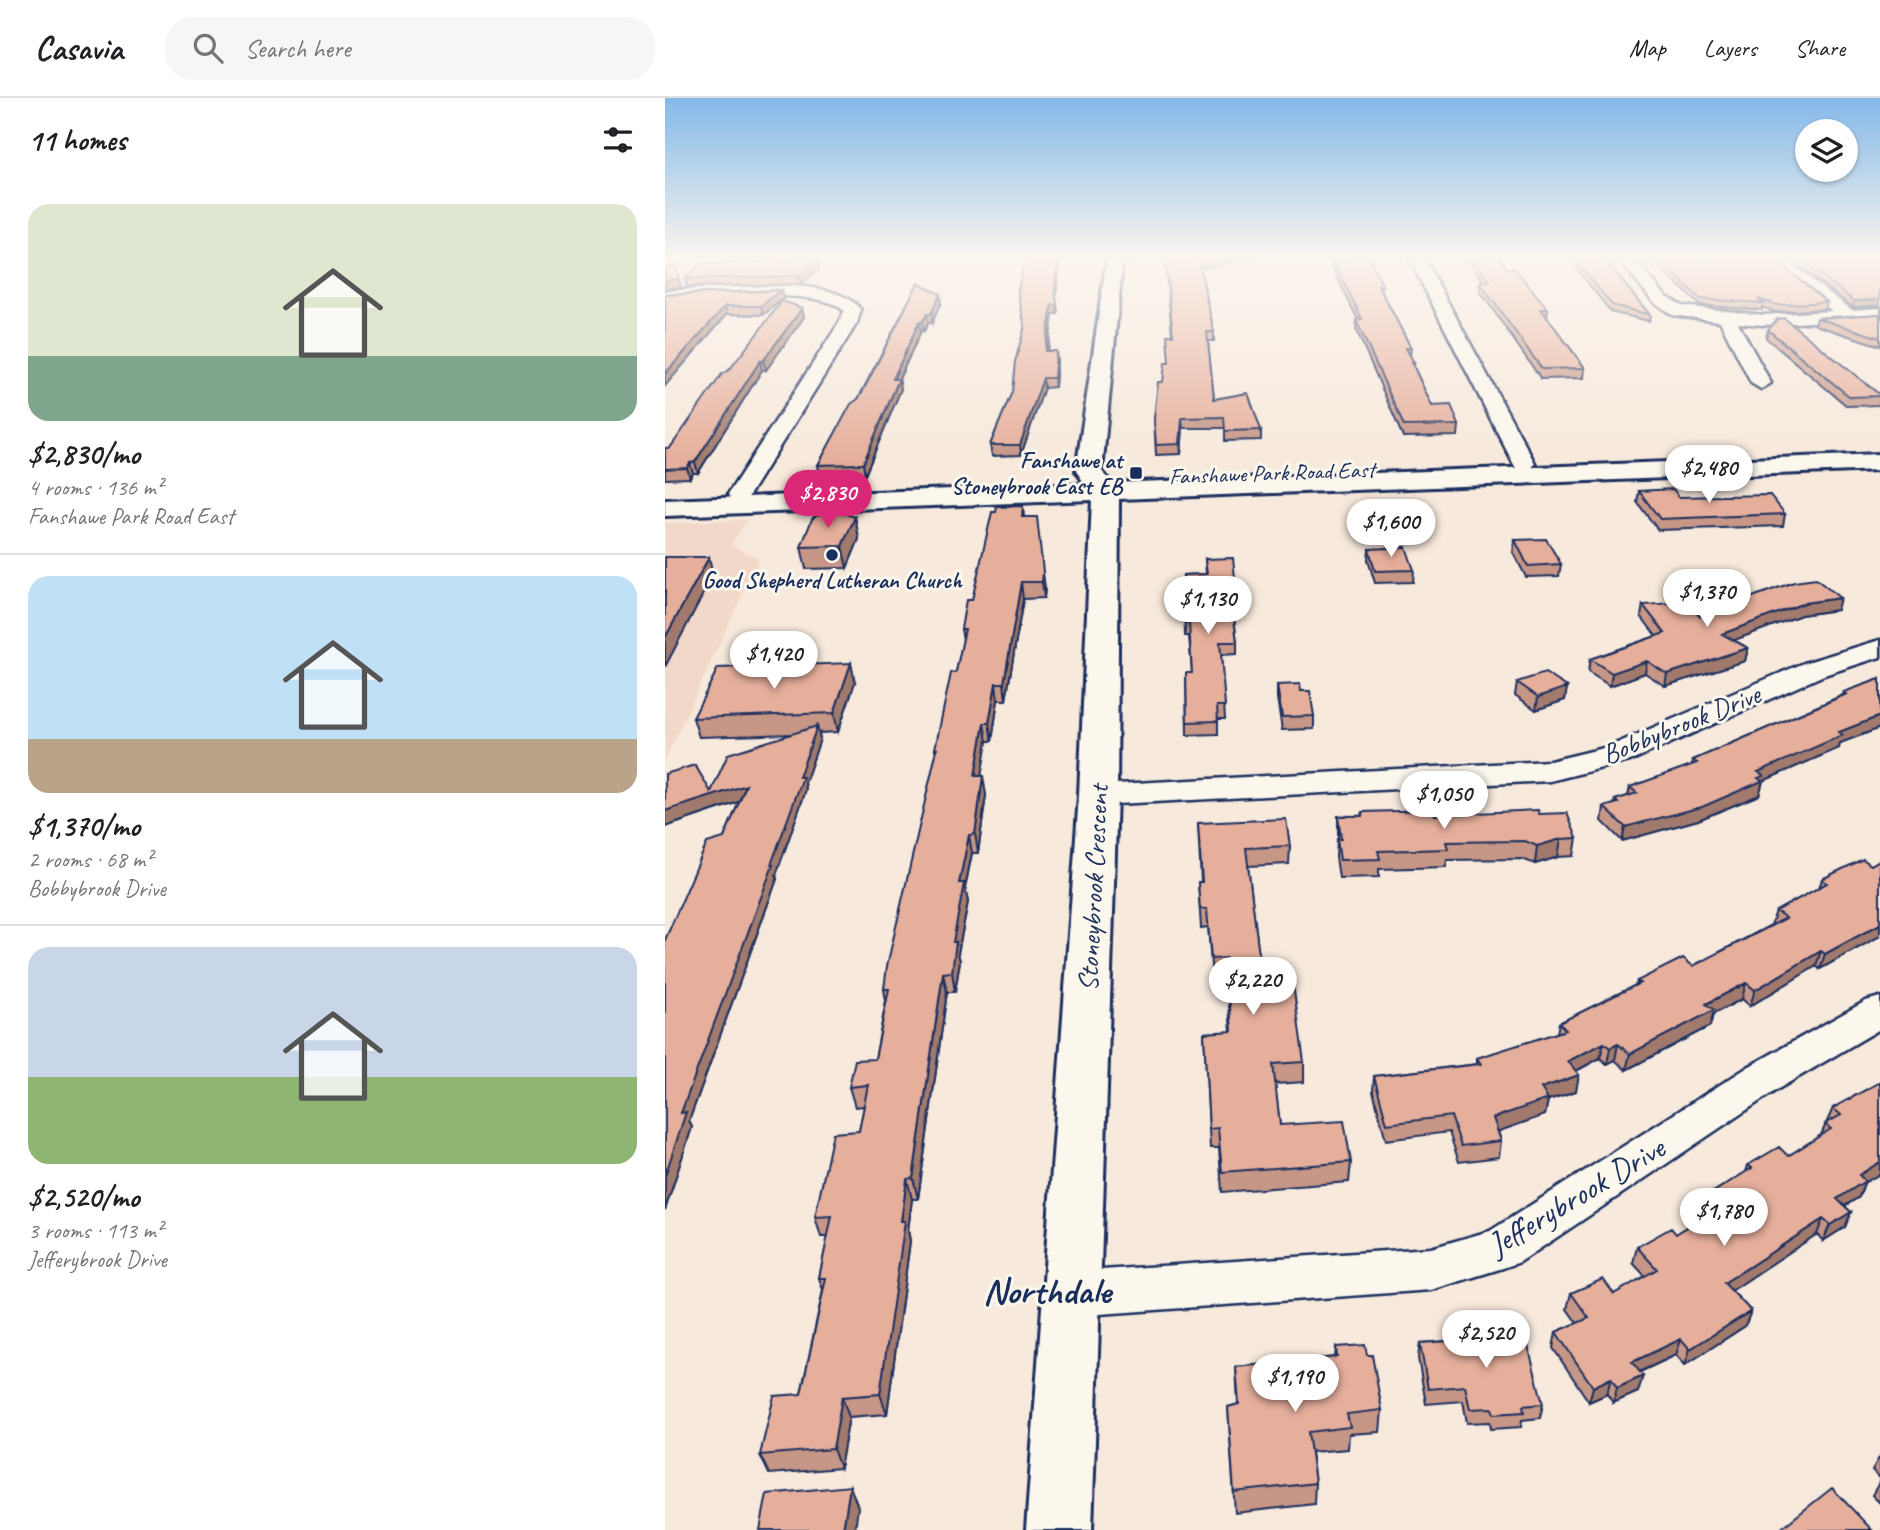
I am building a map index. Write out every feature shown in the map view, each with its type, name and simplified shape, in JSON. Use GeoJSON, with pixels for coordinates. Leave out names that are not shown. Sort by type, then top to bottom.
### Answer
{"type":"FeatureCollection","features":[{"type":"Feature","properties":{"kind":"main road","name":"Stoneybrook Crescent"},"geometry":{"type":"LineString","coordinates":[[1059,1530],[1098,795],[1099,487],[1089,471],[1106,325]]}},
{"type":"Feature","properties":{"kind":"main road","name":"Fanshawe Park Road East"},"geometry":{"type":"LineString","coordinates":[[665,508],[1524,463],[1880,451]]}},
{"type":"Feature","properties":{"kind":"main road","name":"Fanshawe Park Road East"},"geometry":{"type":"LineString","coordinates":[[665,496],[1099,487],[1880,462]]}},
{"type":"Feature","properties":{"kind":"street"},"geometry":{"type":"LineString","coordinates":[[740,494],[848,325]]}},
{"type":"Feature","properties":{"kind":"street"},"geometry":{"type":"LineString","coordinates":[[1451,325],[1524,463]]}},
{"type":"Feature","properties":{"kind":"street"},"geometry":{"type":"LineString","coordinates":[[1731,325],[1761,383]]}},
{"type":"Feature","properties":{"kind":"street","name":"Bobbybrook Drive"},"geometry":{"type":"LineString","coordinates":[[1098,795],[1550,771],[1619,754],[1814,669],[1880,648]]}},
{"type":"Feature","properties":{"kind":"street","name":"Jefferybrook Drive"},"geometry":{"type":"LineString","coordinates":[[1072,1294],[1431,1269],[1503,1248],[1763,1078],[1880,1011]]}},
{"type":"Feature","properties":{"kind":"shaded area"},"geometry":{"type":"Polygon","coordinates":[[[747,520],[731,545],[759,559],[665,760],[665,523],[747,520]]]}},
{"type":"Feature","properties":{"kind":"building"},"geometry":{"type":"Polygon","coordinates":[[[665,325],[708,325],[665,374],[665,325]]]}},
{"type":"Feature","properties":{"kind":"building"},"geometry":{"type":"Polygon","coordinates":[[[764,325],[790,325],[763,361],[760,361],[695,462],[690,463],[687,468],[665,469],[665,448],[670,448],[722,374],[730,369],[764,325]]]}},
{"type":"Feature","properties":{"kind":"building"},"geometry":{"type":"Polygon","coordinates":[[[897,325],[918,325],[893,379],[899,379],[863,464],[818,465],[851,404],[858,399],[897,325]]]}},
{"type":"Feature","properties":{"kind":"building"},"geometry":{"type":"Polygon","coordinates":[[[1049,325],[1045,351],[1056,351],[1054,378],[1043,378],[1020,445],[990,445],[1012,392],[1015,362],[1025,326],[1049,325]]]}},
{"type":"Feature","properties":{"kind":"building"},"geometry":{"type":"Polygon","coordinates":[[[1172,325],[1212,325],[1214,332],[1207,332],[1214,399],[1248,393],[1261,430],[1225,431],[1224,417],[1182,418],[1180,444],[1156,445],[1154,418],[1158,382],[1163,382],[1165,363],[1169,363],[1167,335],[1173,335],[1172,325]]]}},
{"type":"Feature","properties":{"kind":"building"},"geometry":{"type":"Polygon","coordinates":[[[1358,325],[1399,325],[1411,348],[1406,348],[1432,406],[1451,405],[1459,425],[1404,426],[1358,325]]]}},
{"type":"Feature","properties":{"kind":"building"},"geometry":{"type":"Polygon","coordinates":[[[1510,325],[1553,325],[1585,368],[1542,369],[1510,325]]]}},
{"type":"Feature","properties":{"kind":"building"},"geometry":{"type":"Polygon","coordinates":[[[1772,325],[1793,325],[1880,396],[1850,397],[1768,330],[1772,325]]]}},
{"type":"Feature","properties":{"kind":"building"},"geometry":{"type":"Polygon","coordinates":[[[1839,325],[1880,325],[1880,338],[1839,325]]]}},
{"type":"Feature","properties":{"kind":"building"},"geometry":{"type":"Polygon","coordinates":[[[1673,489],[1679,497],[1770,495],[1785,514],[1660,519],[1639,491],[1673,489]]]}},
{"type":"Feature","properties":{"kind":"building"},"geometry":{"type":"Polygon","coordinates":[[[1023,506],[1022,517],[1037,517],[1042,582],[1021,582],[1004,683],[996,683],[989,723],[984,723],[975,776],[983,776],[975,834],[969,835],[959,883],[964,883],[953,942],[956,942],[952,972],[943,973],[913,1178],[907,1179],[901,1221],[905,1221],[880,1394],[842,1397],[833,1449],[760,1455],[774,1396],[801,1394],[826,1278],[819,1278],[832,1216],[815,1217],[833,1133],[859,1131],[868,1085],[849,1087],[855,1060],[875,1059],[889,989],[884,989],[887,966],[937,749],[951,673],[956,672],[965,629],[961,629],[966,600],[972,600],[992,512],[996,512],[997,507],[1023,506]]]}},
{"type":"Feature","properties":{"kind":"building"},"geometry":{"type":"Polygon","coordinates":[[[834,510],[855,517],[842,546],[801,547],[812,519],[816,515],[834,510]]]}},
{"type":"Feature","properties":{"kind":"building"},"geometry":{"type":"Polygon","coordinates":[[[1546,539],[1561,564],[1528,566],[1515,540],[1546,539]]]}},
{"type":"Feature","properties":{"kind":"building"},"geometry":{"type":"Polygon","coordinates":[[[1406,547],[1414,570],[1375,571],[1369,549],[1406,547]]]}},
{"type":"Feature","properties":{"kind":"building"},"geometry":{"type":"Polygon","coordinates":[[[665,557],[709,557],[665,638],[665,557]]]}},
{"type":"Feature","properties":{"kind":"building"},"geometry":{"type":"Polygon","coordinates":[[[1233,558],[1236,588],[1230,588],[1237,642],[1220,642],[1225,706],[1217,706],[1218,721],[1187,722],[1186,673],[1192,673],[1189,623],[1185,624],[1183,575],[1207,574],[1205,559],[1233,558]]]}},
{"type":"Feature","properties":{"kind":"building"},"geometry":{"type":"Polygon","coordinates":[[[1816,579],[1840,598],[1804,603],[1722,634],[1748,648],[1667,674],[1647,661],[1612,673],[1590,659],[1665,633],[1643,605],[1688,602],[1700,616],[1794,582],[1816,579]]]}},
{"type":"Feature","properties":{"kind":"building"},"geometry":{"type":"Polygon","coordinates":[[[851,663],[834,713],[693,718],[718,668],[851,663]]]}},
{"type":"Feature","properties":{"kind":"building"},"geometry":{"type":"Polygon","coordinates":[[[1545,673],[1567,687],[1538,697],[1517,682],[1545,673]]]}},
{"type":"Feature","properties":{"kind":"building"},"geometry":{"type":"Polygon","coordinates":[[[1880,679],[1880,716],[1839,732],[1843,735],[1758,772],[1764,776],[1758,778],[1762,781],[1702,807],[1625,827],[1604,807],[1618,803],[1615,800],[1637,793],[1630,787],[1697,763],[1693,760],[1847,694],[1844,692],[1880,679]]]}},
{"type":"Feature","properties":{"kind":"building"},"geometry":{"type":"Polygon","coordinates":[[[1300,684],[1301,691],[1310,691],[1314,716],[1282,717],[1277,685],[1300,684]]]}},
{"type":"Feature","properties":{"kind":"building"},"geometry":{"type":"Polygon","coordinates":[[[817,726],[773,865],[681,1113],[686,1112],[665,1176],[665,940],[707,843],[724,838],[746,785],[665,811],[665,774],[695,765],[711,792],[728,754],[817,726]]]}},
{"type":"Feature","properties":{"kind":"building"},"geometry":{"type":"Polygon","coordinates":[[[1434,810],[1435,815],[1538,810],[1539,814],[1567,813],[1577,838],[1561,839],[1537,846],[1525,841],[1446,842],[1448,849],[1378,851],[1380,859],[1340,860],[1338,816],[1362,816],[1362,812],[1434,810]]]}},
{"type":"Feature","properties":{"kind":"building"},"geometry":{"type":"Polygon","coordinates":[[[1286,819],[1290,846],[1246,848],[1261,972],[1291,970],[1304,1062],[1273,1064],[1280,1125],[1344,1121],[1351,1162],[1222,1172],[1218,1128],[1209,1129],[1204,1033],[1232,1031],[1226,958],[1211,959],[1207,909],[1200,909],[1198,882],[1202,882],[1198,823],[1286,819]]]}},
{"type":"Feature","properties":{"kind":"building"},"geometry":{"type":"Polygon","coordinates":[[[1863,859],[1871,865],[1880,860],[1880,924],[1825,954],[1821,951],[1755,990],[1746,983],[1706,1004],[1714,1010],[1630,1054],[1618,1044],[1610,1048],[1604,1043],[1568,1061],[1579,1075],[1541,1088],[1548,1099],[1493,1118],[1501,1141],[1461,1146],[1451,1116],[1387,1124],[1374,1076],[1481,1064],[1477,1058],[1566,1030],[1559,1023],[1640,983],[1637,981],[1683,958],[1693,966],[1786,918],[1776,911],[1827,883],[1822,879],[1863,859]]]}},
{"type":"Feature","properties":{"kind":"building"},"geometry":{"type":"Polygon","coordinates":[[[1880,1082],[1880,1162],[1859,1175],[1865,1181],[1837,1199],[1851,1212],[1830,1225],[1823,1219],[1724,1283],[1751,1311],[1690,1349],[1681,1339],[1632,1362],[1643,1376],[1617,1388],[1611,1378],[1593,1387],[1556,1332],[1589,1318],[1571,1293],[1603,1279],[1614,1294],[1657,1269],[1637,1247],[1671,1228],[1676,1234],[1724,1204],[1712,1193],[1752,1168],[1748,1165],[1779,1147],[1788,1156],[1831,1129],[1825,1124],[1841,1115],[1833,1108],[1880,1082]]]}},
{"type":"Feature","properties":{"kind":"building"},"geometry":{"type":"Polygon","coordinates":[[[1523,1326],[1543,1404],[1523,1406],[1524,1412],[1494,1414],[1492,1408],[1470,1409],[1465,1386],[1428,1389],[1420,1343],[1495,1338],[1492,1329],[1523,1326]]]}},
{"type":"Feature","properties":{"kind":"building"},"geometry":{"type":"Polygon","coordinates":[[[1365,1345],[1367,1355],[1372,1355],[1382,1410],[1347,1414],[1350,1427],[1308,1432],[1315,1483],[1234,1492],[1228,1407],[1239,1404],[1236,1367],[1337,1357],[1336,1347],[1365,1345]]]}},
{"type":"Feature","properties":{"kind":"building"},"geometry":{"type":"Polygon","coordinates":[[[850,1486],[843,1530],[760,1530],[767,1494],[850,1486]]]}},
{"type":"Feature","properties":{"kind":"building"},"geometry":{"type":"Polygon","coordinates":[[[1832,1488],[1872,1530],[1779,1530],[1832,1488]]]}},
{"type":"Feature","properties":{"kind":"place","name":"Fanshawe at Stoneybrook East EB"},"geometry":{"type":"Point","coordinates":[1136,473]}},
{"type":"Feature","properties":{"kind":"place","name":"Good Shepherd Lutheran Church"},"geometry":{"type":"Point","coordinates":[832,555]}},
{"type":"Feature","properties":{"kind":"district","name":"Northdale"},"geometry":{"type":"Point","coordinates":[1047,1290]}}]}
